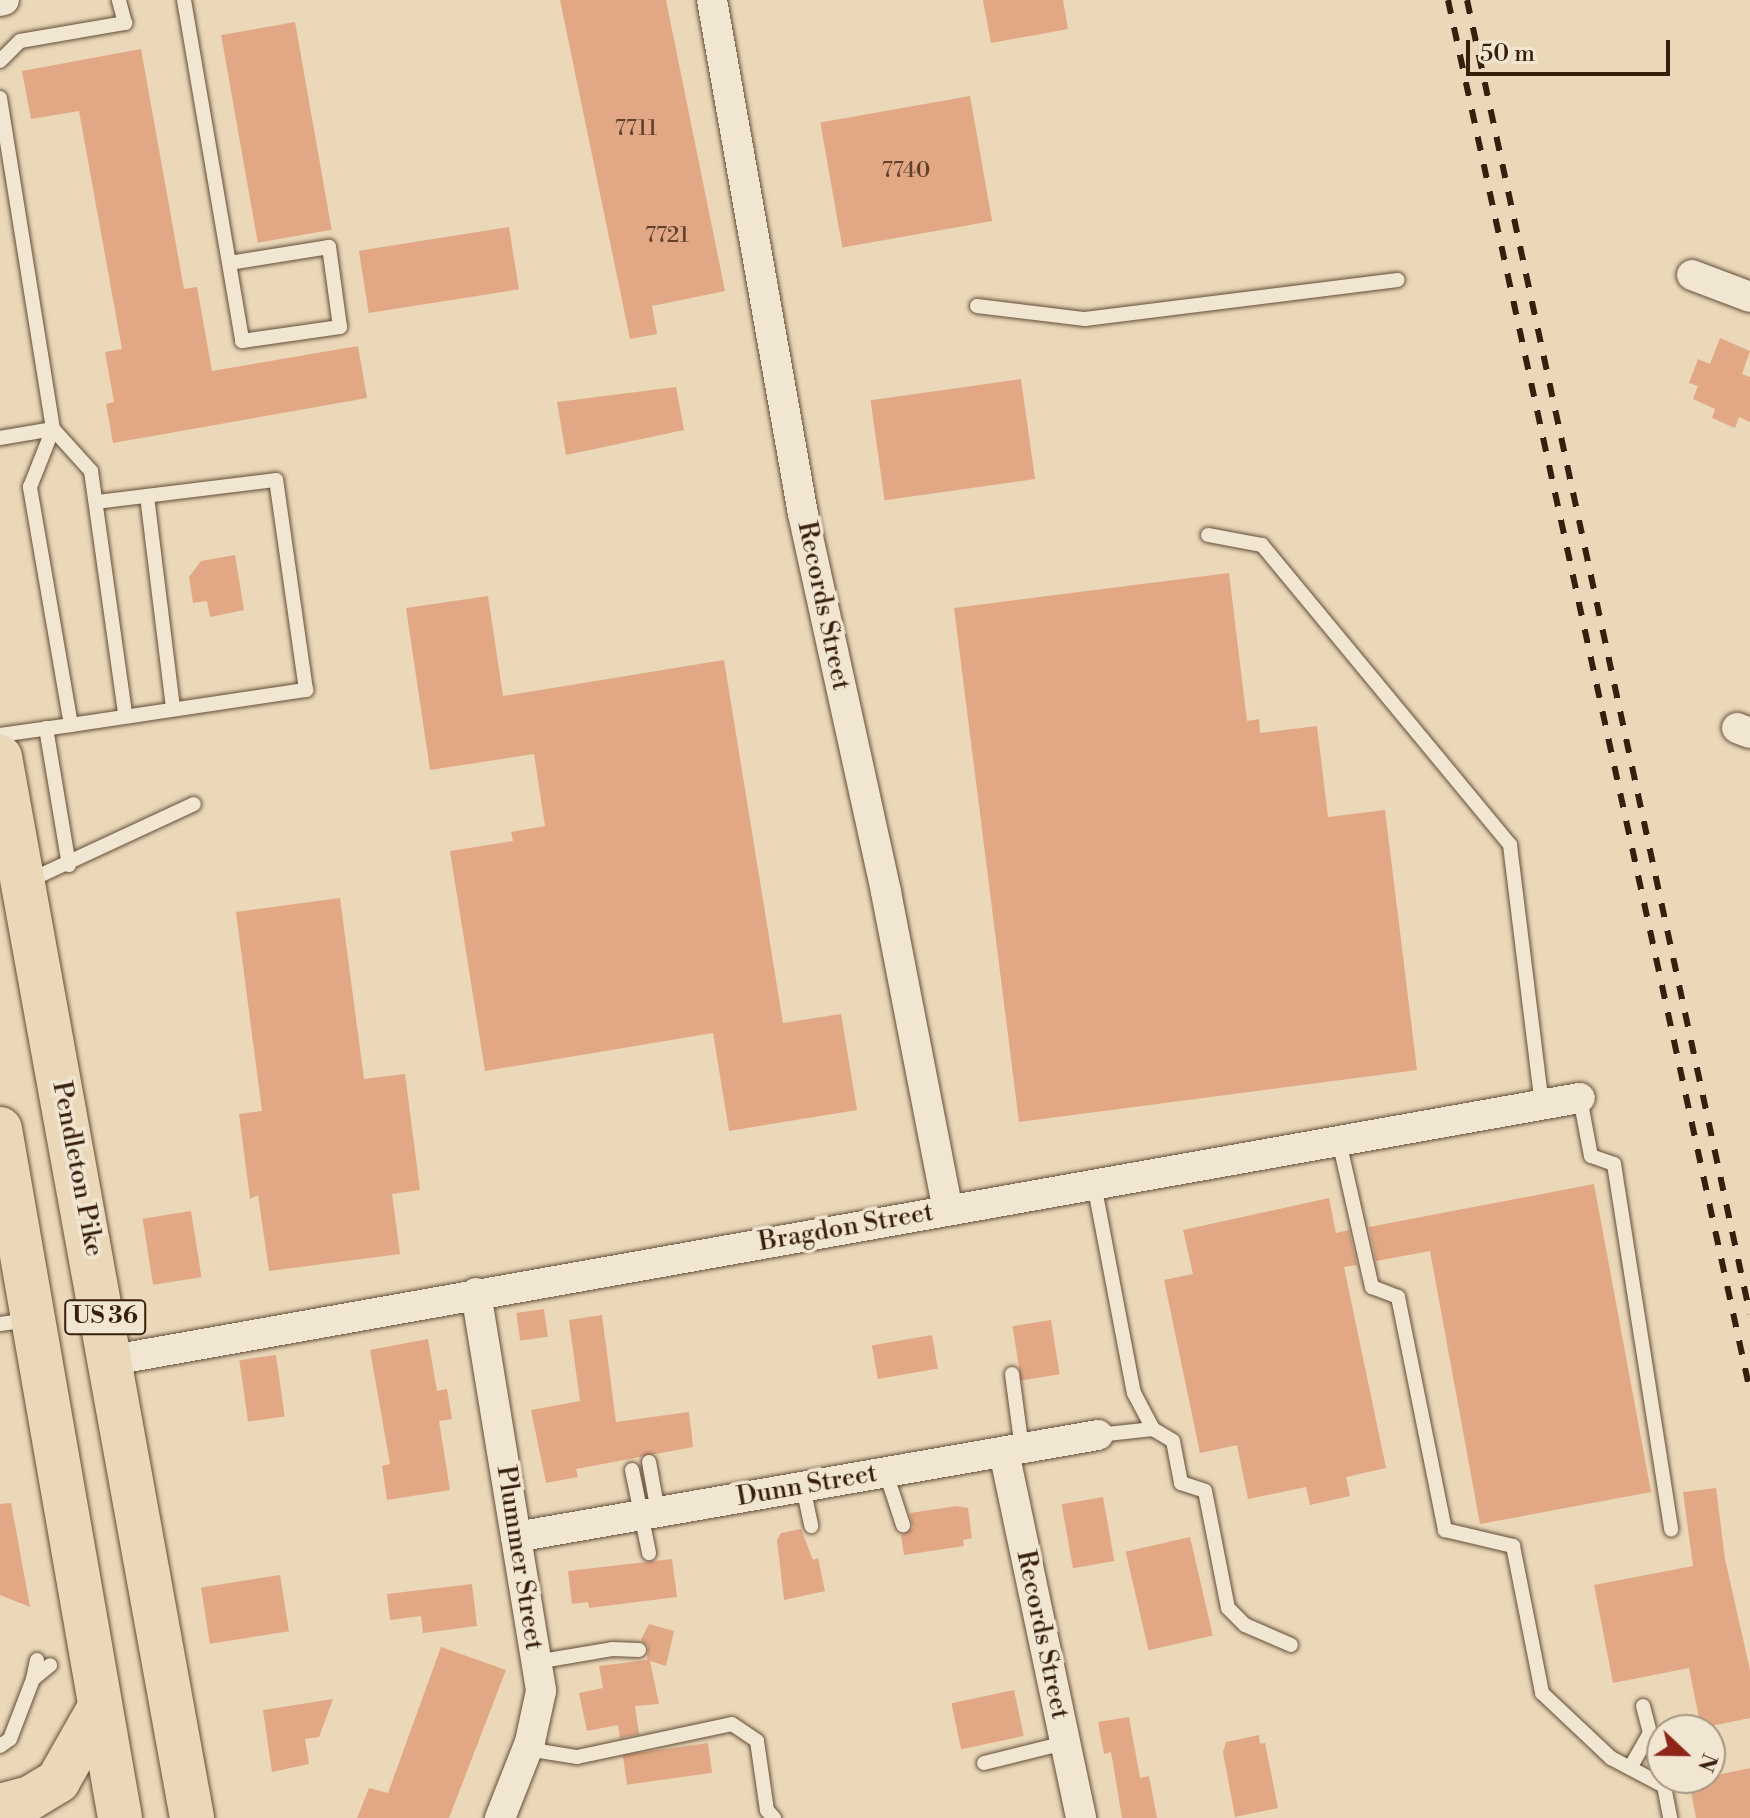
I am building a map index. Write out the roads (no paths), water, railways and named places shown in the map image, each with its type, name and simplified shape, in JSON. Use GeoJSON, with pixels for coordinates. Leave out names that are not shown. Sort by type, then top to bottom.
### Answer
{"type":"FeatureCollection","features":[{"type":"Feature","properties":{"kind":"main road","name":"Pendleton Pike"},"geometry":{"type":"LineString","coordinates":[[0,757],[113,1360],[192,1818]]}},
{"type":"Feature","properties":{"kind":"main road","name":"US 36"},"geometry":{"type":"LineString","coordinates":[[0,1129],[16,1322],[100,1707],[120,1818]]}},
{"type":"Feature","properties":{"kind":"main road"},"geometry":{"type":"LineString","coordinates":[[0,1806],[58,1781],[100,1707]]}},
{"type":"Feature","properties":{"kind":"street","name":"Records Street"},"geometry":{"type":"LineString","coordinates":[[712,0],[803,514],[886,892],[948,1210]]}},
{"type":"Feature","properties":{"kind":"street"},"geometry":{"type":"LineString","coordinates":[[1692,275],[1750,297]]}},
{"type":"Feature","properties":{"kind":"street","name":"Bragdon Street"},"geometry":{"type":"LineString","coordinates":[[113,1360],[1580,1098]]}},
{"type":"Feature","properties":{"kind":"street","name":"Plummer Street"},"geometry":{"type":"LineString","coordinates":[[476,1293],[540,1702],[527,1749],[500,1818]]}},
{"type":"Feature","properties":{"kind":"street","name":"Dunn Street"},"geometry":{"type":"LineString","coordinates":[[516,1537],[1098,1435]]}},
{"type":"Feature","properties":{"kind":"street","name":"Records Street"},"geometry":{"type":"LineString","coordinates":[[1013,1450],[1081,1818]]}},
{"type":"Feature","properties":{"kind":"lane"},"geometry":{"type":"LineString","coordinates":[[0,61],[20,41],[125,23],[119,0]]}},
{"type":"Feature","properties":{"kind":"lane"},"geometry":{"type":"LineString","coordinates":[[184,0],[242,341],[340,327],[329,247],[229,263]]}},
{"type":"Feature","properties":{"kind":"lane"},"geometry":{"type":"LineString","coordinates":[[0,98],[53,429],[30,487],[71,725]]}},
{"type":"Feature","properties":{"kind":"lane"},"geometry":{"type":"LineString","coordinates":[[977,306],[1085,319],[1398,280]]}},
{"type":"Feature","properties":{"kind":"lane"},"geometry":{"type":"LineString","coordinates":[[0,438],[53,429]]}},
{"type":"Feature","properties":{"kind":"lane"},"geometry":{"type":"LineString","coordinates":[[53,429],[91,471],[125,713]]}},
{"type":"Feature","properties":{"kind":"lane"},"geometry":{"type":"LineString","coordinates":[[0,735],[71,725],[125,713],[306,690],[276,480],[96,502]]}},
{"type":"Feature","properties":{"kind":"lane"},"geometry":{"type":"LineString","coordinates":[[147,496],[173,708]]}},
{"type":"Feature","properties":{"kind":"lane"},"geometry":{"type":"LineString","coordinates":[[1208,535],[1262,545],[1510,845],[1542,1105]]}},
{"type":"Feature","properties":{"kind":"lane"},"geometry":{"type":"LineString","coordinates":[[46,728],[69,865]]}},
{"type":"Feature","properties":{"kind":"lane"},"geometry":{"type":"LineString","coordinates":[[22,884],[69,865],[194,804]]}},
{"type":"Feature","properties":{"kind":"lane"},"geometry":{"type":"LineString","coordinates":[[1580,1098],[1591,1156],[1614,1164],[1671,1530]]}},
{"type":"Feature","properties":{"kind":"lane"},"geometry":{"type":"LineString","coordinates":[[1339,1141],[1372,1287],[1398,1297],[1445,1530],[1513,1546],[1542,1693],[1611,1758],[1646,1776]]}},
{"type":"Feature","properties":{"kind":"lane"},"geometry":{"type":"LineString","coordinates":[[1094,1184],[1134,1393],[1153,1429],[1173,1441],[1181,1483],[1205,1491],[1228,1608],[1245,1625],[1291,1645]]}},
{"type":"Feature","properties":{"kind":"lane"},"geometry":{"type":"LineString","coordinates":[[1012,1374],[1013,1450]]}},
{"type":"Feature","properties":{"kind":"lane"},"geometry":{"type":"LineString","coordinates":[[1098,1435],[1153,1429]]}},
{"type":"Feature","properties":{"kind":"lane"},"geometry":{"type":"LineString","coordinates":[[649,1462],[649,1553]]}},
{"type":"Feature","properties":{"kind":"lane"},"geometry":{"type":"LineString","coordinates":[[632,1470],[650,1513]]}},
{"type":"Feature","properties":{"kind":"lane"},"geometry":{"type":"LineString","coordinates":[[886,1473],[903,1525]]}},
{"type":"Feature","properties":{"kind":"lane"},"geometry":{"type":"LineString","coordinates":[[803,1487],[811,1526]]}},
{"type":"Feature","properties":{"kind":"lane"},"geometry":{"type":"LineString","coordinates":[[536,1662],[612,1649],[639,1650]]}},
{"type":"Feature","properties":{"kind":"lane"},"geometry":{"type":"LineString","coordinates":[[0,1746],[10,1739],[33,1679],[44,1662]]}},
{"type":"Feature","properties":{"kind":"lane"},"geometry":{"type":"LineString","coordinates":[[1643,1706],[1646,1718]]}},
{"type":"Feature","properties":{"kind":"lane"},"geometry":{"type":"LineString","coordinates":[[527,1749],[577,1757],[732,1724],[757,1741],[767,1810],[774,1818]]}},
{"type":"Feature","properties":{"kind":"lane"},"geometry":{"type":"LineString","coordinates":[[1630,1768],[1646,1740]]}},
{"type":"Feature","properties":{"kind":"lane"},"geometry":{"type":"LineString","coordinates":[[984,1763],[1065,1743]]}},
{"type":"Feature","properties":{"kind":"lane"},"geometry":{"type":"LineString","coordinates":[[1666,1794],[1670,1818]]}},
{"type":"Feature","properties":{"kind":"railway"},"geometry":{"type":"LineString","coordinates":[[1448,0],[1750,1391]]}},
{"type":"Feature","properties":{"kind":"railway"},"geometry":{"type":"LineString","coordinates":[[1467,0],[1750,1314]]}}]}
